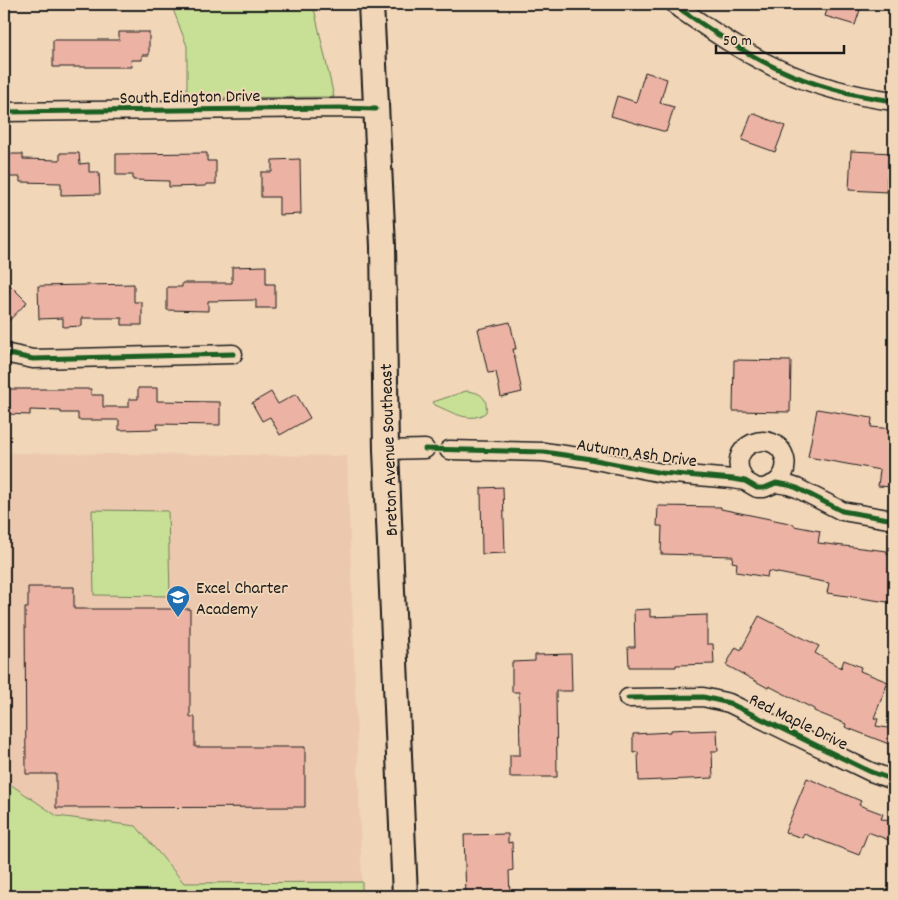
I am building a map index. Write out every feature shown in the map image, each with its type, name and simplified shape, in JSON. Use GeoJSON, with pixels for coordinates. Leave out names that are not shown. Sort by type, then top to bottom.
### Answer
{"type":"FeatureCollection","features":[{"type":"Feature","properties":{"kind":"main road","name":"Breton Avenue Southeast"},"geometry":{"type":"LineString","coordinates":[[371,4],[383,246],[386,450],[405,896]]}},
{"type":"Feature","properties":{"kind":"street"},"geometry":{"type":"LineString","coordinates":[[675,4],[723,38],[776,68],[834,89],[894,102]]}},
{"type":"Feature","properties":{"kind":"street","name":"South Edington Drive"},"geometry":{"type":"LineString","coordinates":[[4,112],[376,109]]}},
{"type":"Feature","properties":{"kind":"street"},"geometry":{"type":"LineString","coordinates":[[4,353],[33,359],[234,354]]}},
{"type":"Feature","properties":{"kind":"street"},"geometry":{"type":"LineString","coordinates":[[742,474],[742,452],[747,446],[761,441],[775,445],[784,457],[797,488]]}},
{"type":"Feature","properties":{"kind":"street"},"geometry":{"type":"LineString","coordinates":[[386,450],[425,449]]}},
{"type":"Feature","properties":{"kind":"street","name":"Autumn Ash Drive"},"geometry":{"type":"LineString","coordinates":[[449,450],[544,452],[662,473],[722,477],[742,474],[758,488],[764,488],[776,483],[797,488],[842,511],[894,520]]}},
{"type":"Feature","properties":{"kind":"street"},"geometry":{"type":"LineString","coordinates":[[776,483],[784,472],[786,464]]}},
{"type":"Feature","properties":{"kind":"street","name":"Red Maple Drive"},"geometry":{"type":"LineString","coordinates":[[628,698],[703,697],[729,703],[872,772],[894,780]]}},
{"type":"Feature","properties":{"kind":"shaded area","name":"Excel Charter Academy"},"geometry":{"type":"Polygon","coordinates":[[[4,453],[347,456],[362,882],[184,883],[136,826],[57,816],[4,780],[4,453]]]}},
{"type":"Feature","properties":{"kind":"green space"},"geometry":{"type":"Polygon","coordinates":[[[171,4],[313,4],[334,97],[187,98],[187,46],[171,4]]]}},
{"type":"Feature","properties":{"kind":"green space"},"geometry":{"type":"Polygon","coordinates":[[[466,391],[482,396],[486,403],[486,412],[474,417],[460,416],[435,405],[433,402],[466,391]]]}},
{"type":"Feature","properties":{"kind":"green space"},"geometry":{"type":"Polygon","coordinates":[[[92,510],[168,511],[170,596],[94,595],[92,510]]]}},
{"type":"Feature","properties":{"kind":"green space"},"geometry":{"type":"Polygon","coordinates":[[[4,780],[57,816],[136,826],[184,883],[362,882],[362,896],[4,896],[4,780]]]}},
{"type":"Feature","properties":{"kind":"building"},"geometry":{"type":"Polygon","coordinates":[[[829,4],[862,4],[855,25],[825,16],[829,4]]]}},
{"type":"Feature","properties":{"kind":"building"},"geometry":{"type":"Polygon","coordinates":[[[119,32],[149,32],[149,55],[142,55],[142,60],[131,60],[132,67],[53,67],[53,40],[119,40],[119,32]]]}},
{"type":"Feature","properties":{"kind":"building"},"geometry":{"type":"Polygon","coordinates":[[[645,72],[667,79],[660,103],[674,107],[666,132],[611,116],[617,96],[636,102],[645,72]]]}},
{"type":"Feature","properties":{"kind":"building"},"geometry":{"type":"Polygon","coordinates":[[[752,113],[785,126],[775,152],[742,140],[752,113]]]}},
{"type":"Feature","properties":{"kind":"building"},"geometry":{"type":"Polygon","coordinates":[[[851,151],[893,153],[892,177],[887,177],[887,192],[849,190],[851,151]]]}},
{"type":"Feature","properties":{"kind":"building"},"geometry":{"type":"Polygon","coordinates":[[[60,153],[79,153],[80,164],[89,163],[89,172],[99,172],[100,194],[61,195],[61,183],[20,182],[20,177],[4,177],[4,154],[23,154],[23,159],[60,160],[60,153]]]}},
{"type":"Feature","properties":{"kind":"building"},"geometry":{"type":"Polygon","coordinates":[[[207,153],[207,161],[216,161],[216,184],[169,187],[169,181],[133,180],[133,175],[116,175],[116,154],[207,153]]]}},
{"type":"Feature","properties":{"kind":"building"},"geometry":{"type":"Polygon","coordinates":[[[300,159],[301,214],[279,215],[279,197],[261,197],[261,172],[272,172],[272,160],[300,159]]]}},
{"type":"Feature","properties":{"kind":"building"},"geometry":{"type":"Polygon","coordinates":[[[266,266],[266,284],[275,284],[275,308],[256,308],[256,300],[208,301],[208,311],[167,310],[167,287],[182,287],[182,283],[232,283],[232,267],[266,266]]]}},
{"type":"Feature","properties":{"kind":"building"},"geometry":{"type":"Polygon","coordinates":[[[4,279],[27,302],[4,326],[4,279]]]}},
{"type":"Feature","properties":{"kind":"building"},"geometry":{"type":"Polygon","coordinates":[[[134,284],[134,302],[142,302],[142,325],[122,325],[122,318],[82,318],[82,326],[63,327],[63,318],[39,319],[38,286],[134,284]]]}},
{"type":"Feature","properties":{"kind":"building"},"geometry":{"type":"Polygon","coordinates":[[[510,322],[516,349],[513,349],[522,392],[501,397],[496,372],[488,373],[478,329],[510,322]]]}},
{"type":"Feature","properties":{"kind":"building"},"geometry":{"type":"Polygon","coordinates":[[[734,360],[791,361],[790,412],[733,411],[734,360]]]}},
{"type":"Feature","properties":{"kind":"building"},"geometry":{"type":"Polygon","coordinates":[[[138,388],[157,388],[157,401],[220,402],[220,425],[157,424],[158,429],[119,430],[119,420],[78,420],[78,413],[30,410],[30,415],[8,414],[8,389],[91,389],[91,395],[103,395],[103,407],[129,407],[129,399],[138,399],[138,388]]]}},
{"type":"Feature","properties":{"kind":"building"},"geometry":{"type":"Polygon","coordinates":[[[271,392],[278,404],[296,394],[310,418],[280,435],[270,417],[262,421],[252,403],[271,392]]]}},
{"type":"Feature","properties":{"kind":"building"},"geometry":{"type":"Polygon","coordinates":[[[817,409],[872,418],[871,427],[894,429],[894,487],[878,486],[880,470],[808,457],[817,409]]]}},
{"type":"Feature","properties":{"kind":"building"},"geometry":{"type":"Polygon","coordinates":[[[503,487],[505,553],[482,554],[481,488],[503,487]]]}},
{"type":"Feature","properties":{"kind":"building"},"geometry":{"type":"Polygon","coordinates":[[[658,506],[721,507],[721,509],[820,531],[818,543],[887,551],[887,554],[894,555],[894,603],[827,593],[829,583],[768,571],[767,577],[736,572],[737,563],[732,562],[733,556],[661,554],[662,526],[657,526],[658,506]]]}},
{"type":"Feature","properties":{"kind":"building"},"geometry":{"type":"Polygon","coordinates":[[[28,587],[74,587],[74,609],[190,609],[190,717],[195,717],[195,747],[305,747],[305,807],[56,808],[56,774],[26,774],[25,608],[28,608],[28,587]]]}},
{"type":"Feature","properties":{"kind":"building"},"geometry":{"type":"Polygon","coordinates":[[[650,609],[650,617],[707,615],[707,644],[713,644],[714,664],[676,665],[676,667],[629,667],[628,647],[635,647],[634,610],[650,609]]]}},
{"type":"Feature","properties":{"kind":"building"},"geometry":{"type":"Polygon","coordinates":[[[759,616],[819,646],[815,653],[841,668],[844,660],[861,667],[860,671],[888,682],[874,718],[878,719],[876,726],[894,729],[894,746],[845,727],[846,724],[814,711],[814,709],[769,686],[768,688],[726,665],[736,647],[741,650],[759,616]]]}},
{"type":"Feature","properties":{"kind":"building"},"geometry":{"type":"Polygon","coordinates":[[[571,654],[572,691],[556,691],[557,777],[510,777],[510,755],[520,755],[519,692],[512,692],[512,662],[535,661],[535,655],[571,654]]]}},
{"type":"Feature","properties":{"kind":"building"},"geometry":{"type":"Polygon","coordinates":[[[690,729],[690,731],[717,730],[718,751],[712,751],[713,778],[639,781],[638,752],[633,753],[633,734],[690,729]]]}},
{"type":"Feature","properties":{"kind":"building"},"geometry":{"type":"Polygon","coordinates":[[[807,778],[861,801],[859,805],[883,814],[881,819],[894,820],[894,842],[868,832],[859,855],[804,834],[802,838],[785,832],[807,778]]]}},
{"type":"Feature","properties":{"kind":"building"},"geometry":{"type":"Polygon","coordinates":[[[508,834],[508,843],[512,842],[513,870],[509,871],[510,896],[466,896],[464,835],[508,834]]]}},
{"type":"Feature","properties":{"kind":"cycle path"},"geometry":{"type":"LineString","coordinates":[[675,4],[727,40],[776,68],[804,80],[834,89],[894,101]]}},
{"type":"Feature","properties":{"kind":"cycle path"},"geometry":{"type":"LineString","coordinates":[[4,112],[376,109]]}},
{"type":"Feature","properties":{"kind":"cycle path"},"geometry":{"type":"LineString","coordinates":[[4,353],[33,359],[233,354]]}},
{"type":"Feature","properties":{"kind":"cycle path"},"geometry":{"type":"LineString","coordinates":[[425,449],[544,452],[662,473],[745,481],[757,488],[764,488],[776,483],[797,488],[842,511],[894,520]]}},
{"type":"Feature","properties":{"kind":"cycle path"},"geometry":{"type":"LineString","coordinates":[[628,698],[703,697],[729,703],[871,772],[894,780]]}},
{"type":"Feature","properties":{"kind":"place","name":"Excel Charter Academy"},"geometry":{"type":"Point","coordinates":[178,618]}}]}
